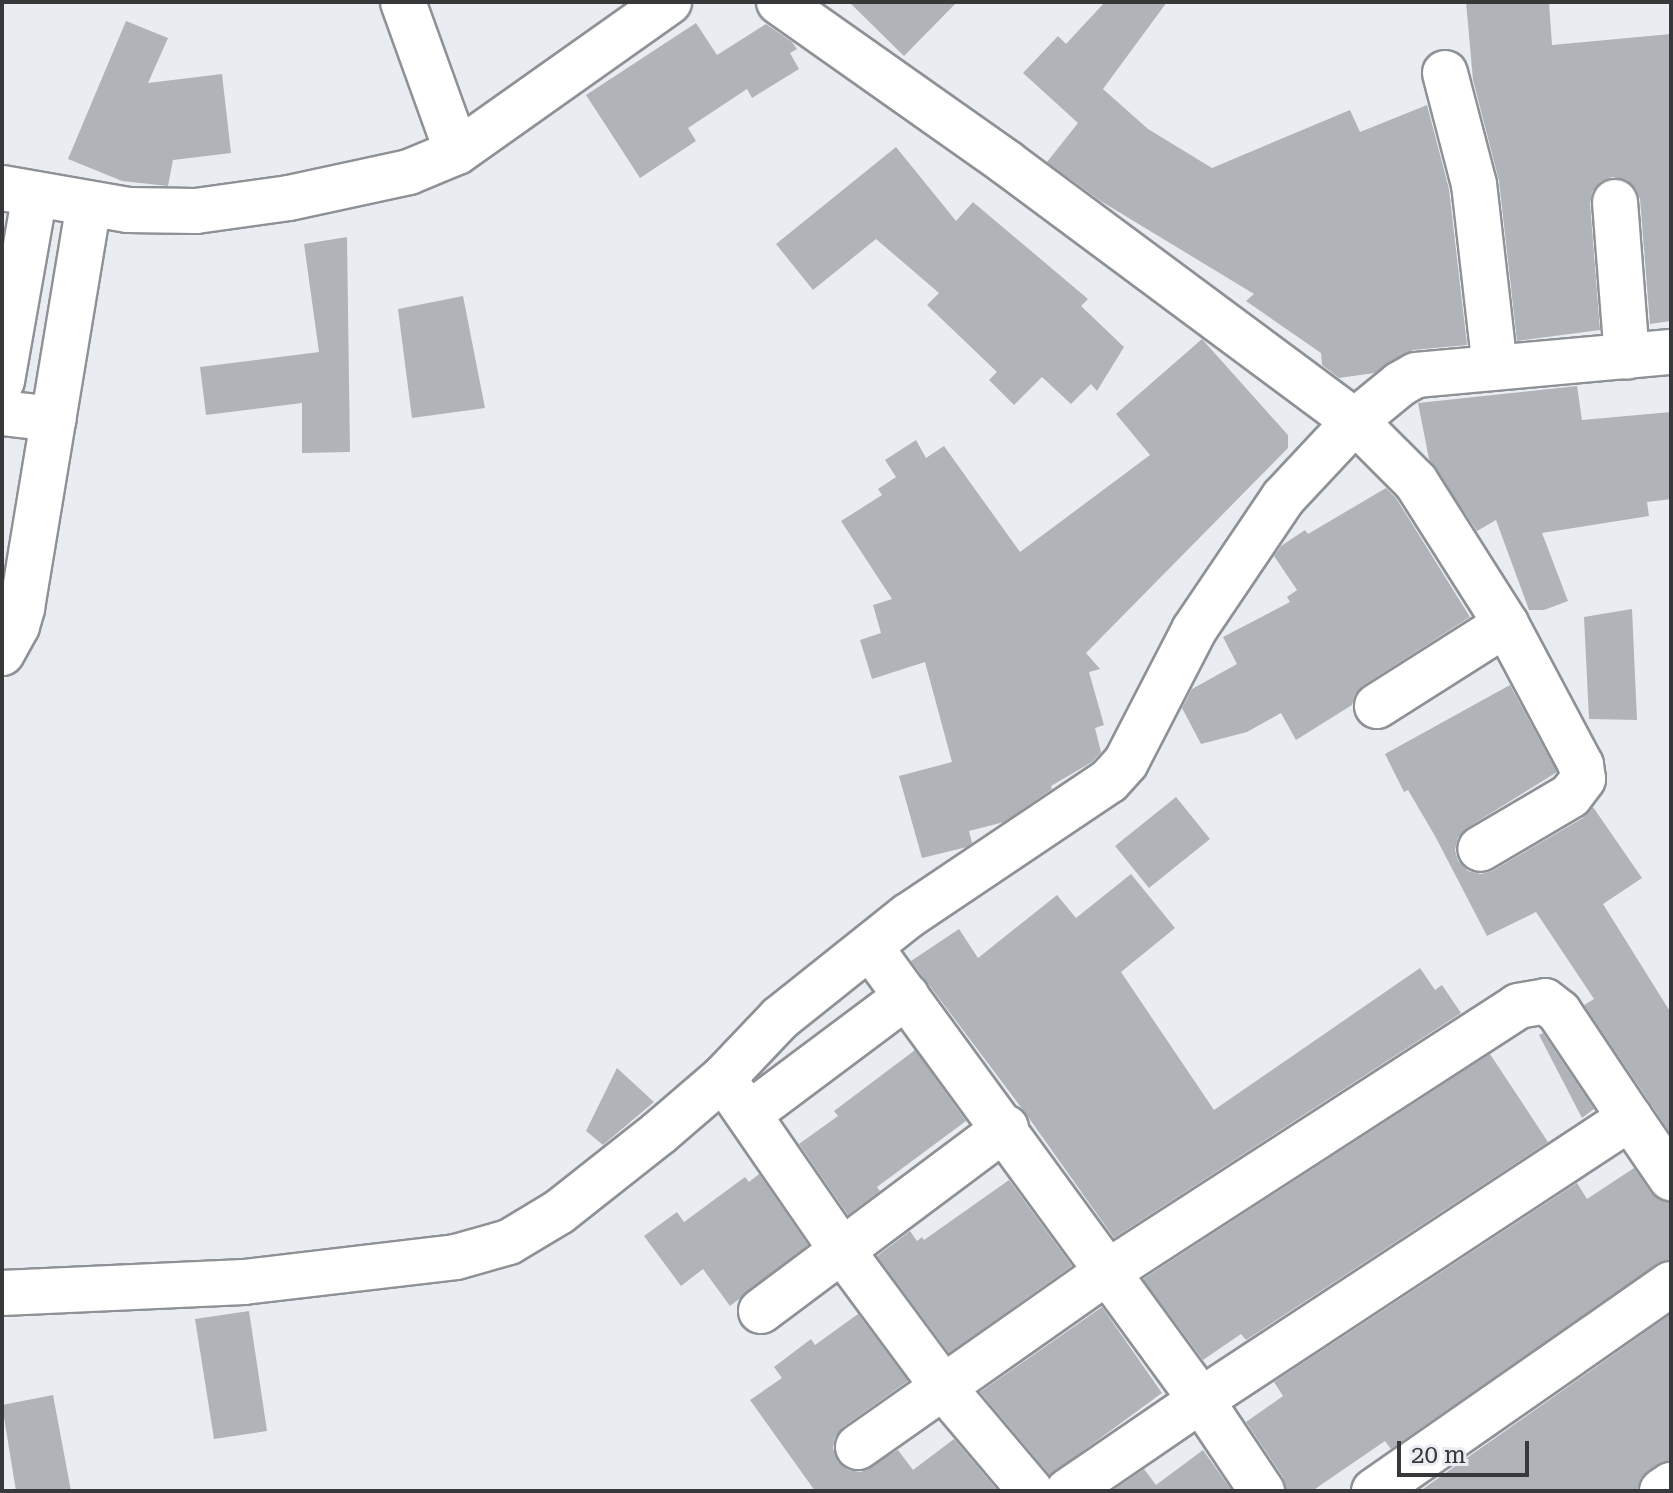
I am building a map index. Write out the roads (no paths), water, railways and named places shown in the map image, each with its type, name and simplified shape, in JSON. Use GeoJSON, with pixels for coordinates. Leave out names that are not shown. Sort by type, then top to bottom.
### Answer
{"type":"FeatureCollection","features":[{"type":"Feature","properties":{"kind":"street"},"geometry":{"type":"LineString","coordinates":[[403,2],[457,152]]}},
{"type":"Feature","properties":{"kind":"street"},"geometry":{"type":"LineString","coordinates":[[2,381],[18,191],[89,205],[163,212],[232,207],[409,172],[457,152],[669,2]]}},
{"type":"Feature","properties":{"kind":"street"},"geometry":{"type":"LineString","coordinates":[[779,2],[1007,163],[1355,421],[1416,482],[1506,624],[1581,765],[1583,779],[1570,796],[1480,849]]}},
{"type":"Feature","properties":{"kind":"street"},"geometry":{"type":"LineString","coordinates":[[1445,73],[1474,184],[1495,367]]}},
{"type":"Feature","properties":{"kind":"street"},"geometry":{"type":"LineString","coordinates":[[1615,202],[1627,357]]}},
{"type":"Feature","properties":{"kind":"street"},"geometry":{"type":"LineString","coordinates":[[2,653],[17,626],[22,608],[89,205]]}},
{"type":"Feature","properties":{"kind":"street"},"geometry":{"type":"LineString","coordinates":[[2,1293],[244,1282],[456,1257],[487,1251],[559,1212],[723,1078],[780,1018],[908,916],[1109,781],[1126,762],[1194,630],[1283,498],[1355,421],[1416,375],[1671,352]]}},
{"type":"Feature","properties":{"kind":"street"},"geometry":{"type":"LineString","coordinates":[[2,413],[54,419]]}},
{"type":"Feature","properties":{"kind":"street"},"geometry":{"type":"LineString","coordinates":[[1377,706],[1506,624]]}},
{"type":"Feature","properties":{"kind":"street"},"geometry":{"type":"LineString","coordinates":[[870,947],[1006,1128],[1106,1273],[1201,1400],[1262,1491]]}},
{"type":"Feature","properties":{"kind":"street"},"geometry":{"type":"LineString","coordinates":[[749,1114],[907,996]]}},
{"type":"Feature","properties":{"kind":"street"},"geometry":{"type":"LineString","coordinates":[[858,1447],[1106,1273],[1530,1001],[1545,1001],[1559,1012],[1671,1178]]}},
{"type":"Feature","properties":{"kind":"street"},"geometry":{"type":"LineString","coordinates":[[723,1078],[841,1249],[943,1387],[1031,1491]]}},
{"type":"Feature","properties":{"kind":"street"},"geometry":{"type":"LineString","coordinates":[[1068,1491],[1630,1118]]}},
{"type":"Feature","properties":{"kind":"street"},"geometry":{"type":"LineString","coordinates":[[761,1311],[1006,1128]]}},
{"type":"Feature","properties":{"kind":"street"},"geometry":{"type":"LineString","coordinates":[[1374,1491],[1671,1284]]}},
{"type":"Feature","properties":{"kind":"street"},"geometry":{"type":"LineString","coordinates":[[1662,1491],[1671,1485]]}}]}
